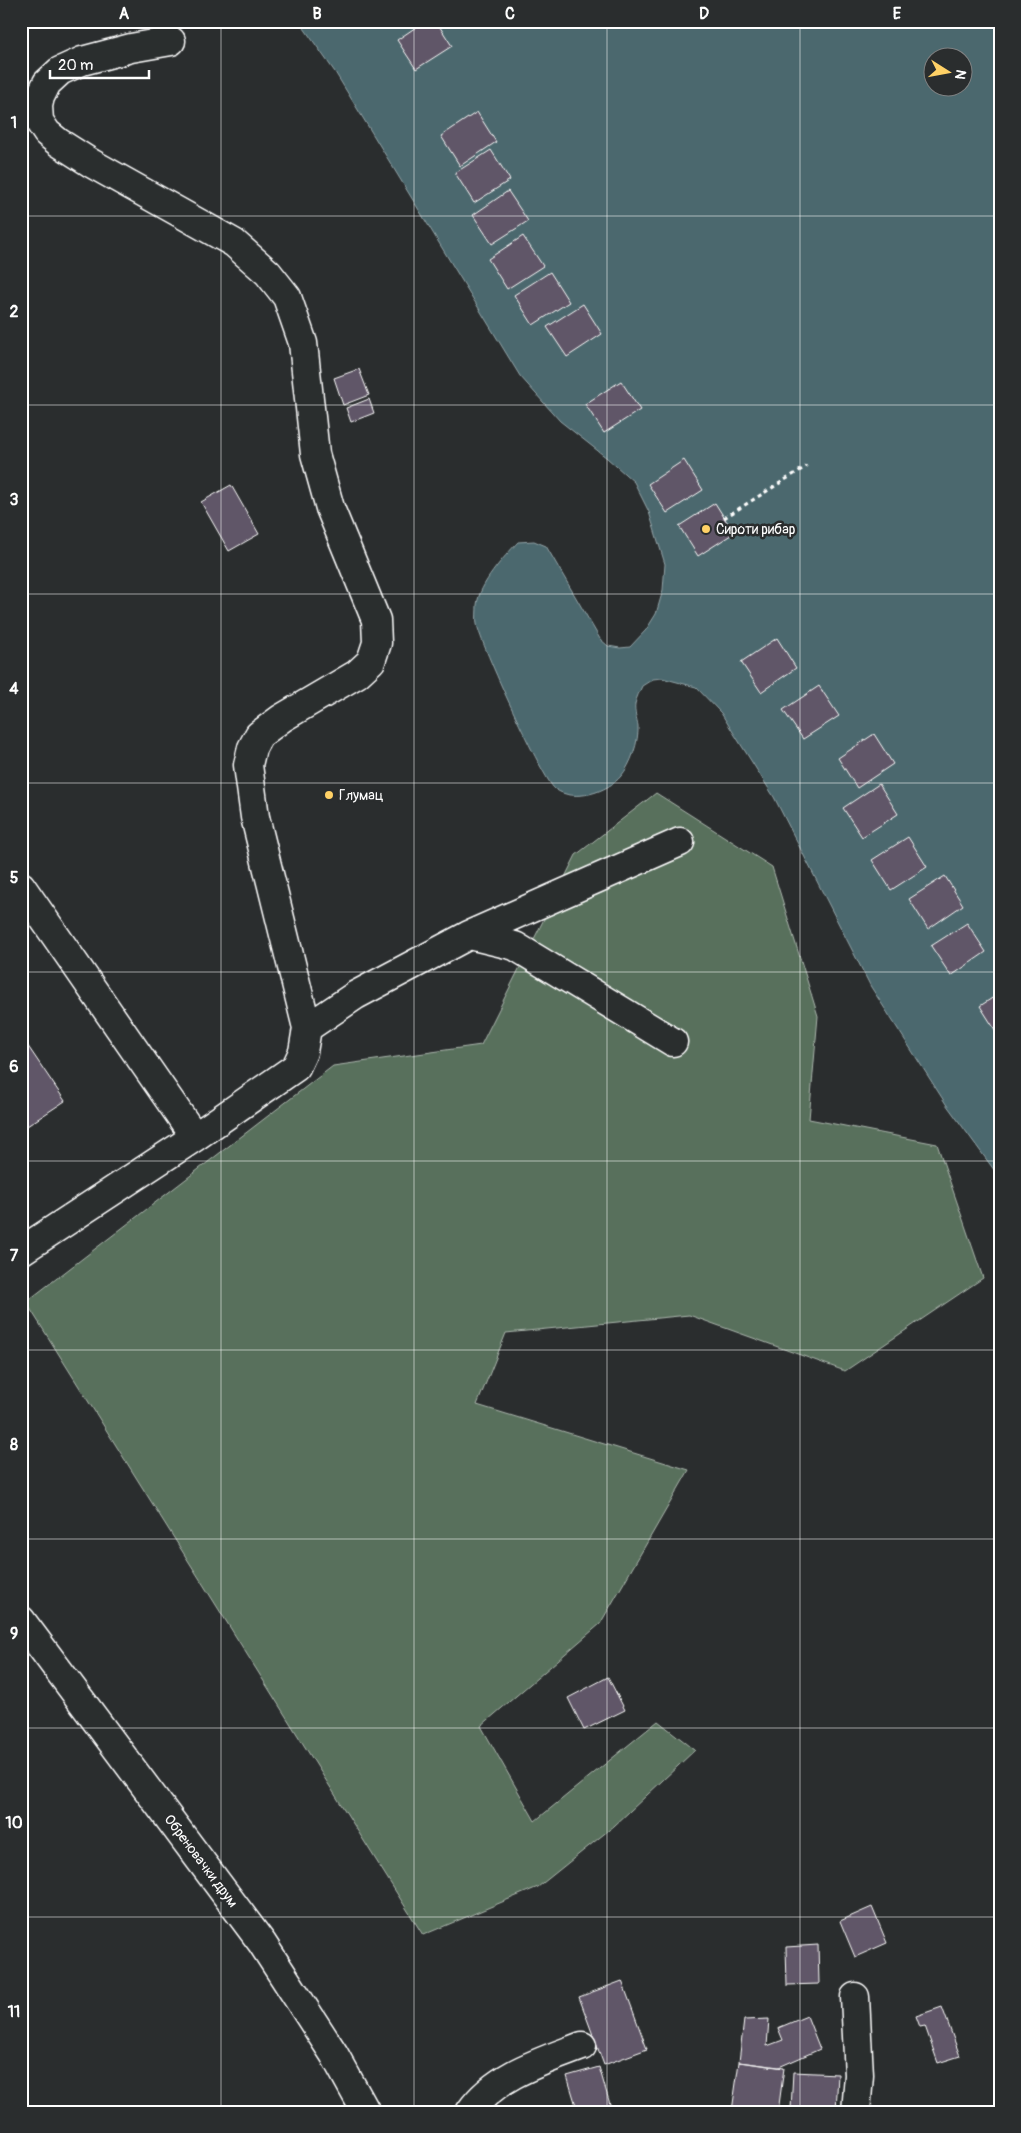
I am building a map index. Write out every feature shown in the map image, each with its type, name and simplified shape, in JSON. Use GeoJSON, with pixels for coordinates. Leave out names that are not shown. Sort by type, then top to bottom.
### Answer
{"type":"FeatureCollection","features":[{"type":"Feature","properties":{"kind":"street"},"geometry":{"type":"LineString","coordinates":[[21,1251],[195,1137],[296,1067],[304,1052],[307,1028],[255,817],[248,765],[252,748],[259,735],[282,718],[357,674],[371,661],[377,643],[376,620],[330,508],[315,454],[303,343],[287,297],[268,273],[234,243],[58,142],[47,133],[39,121],[38,106],[40,97],[47,82],[60,71],[82,61],[171,41]]}},
{"type":"Feature","properties":{"kind":"street"},"geometry":{"type":"LineString","coordinates":[[307,1028],[356,995],[469,935],[680,842]]}},
{"type":"Feature","properties":{"kind":"street"},"geometry":{"type":"LineString","coordinates":[[21,886],[195,1137]]}},
{"type":"Feature","properties":{"kind":"street"},"geometry":{"type":"LineString","coordinates":[[469,935],[515,946],[673,1042]]}},
{"type":"Feature","properties":{"kind":"street","name":"Обреновачки друм"},"geometry":{"type":"LineString","coordinates":[[21,1620],[262,1943],[334,2054],[366,2112]]}},
{"type":"Feature","properties":{"kind":"street"},"geometry":{"type":"LineString","coordinates":[[855,1997],[859,2075],[856,2112]]}},
{"type":"Feature","properties":{"kind":"street"},"geometry":{"type":"LineString","coordinates":[[470,2112],[490,2091],[523,2069],[582,2046]]}},
{"type":"Feature","properties":{"kind":"path"},"geometry":{"type":"LineString","coordinates":[[724,518],[807,466]]}},
{"type":"Feature","properties":{"kind":"green space"},"geometry":{"type":"Polygon","coordinates":[[[656,793],[772,867],[818,1016],[809,1119],[937,1144],[983,1278],[845,1371],[689,1315],[506,1333],[477,1405],[689,1470],[600,1624],[481,1726],[535,1821],[658,1721],[695,1750],[614,1826],[538,1887],[423,1935],[26,1302],[333,1066],[481,1045],[576,855],[656,793]]]}},
{"type":"Feature","properties":{"kind":"water"},"geometry":{"type":"Polygon","coordinates":[[[299,21],[1000,21],[1000,1178],[946,1104],[871,987],[774,797],[721,713],[696,687],[662,678],[653,679],[642,686],[635,704],[638,732],[634,752],[625,771],[608,787],[590,794],[572,795],[555,789],[548,780],[513,710],[481,636],[477,624],[477,605],[482,588],[493,571],[518,542],[534,541],[546,546],[600,639],[608,646],[630,647],[646,630],[656,614],[663,590],[665,564],[649,512],[634,482],[560,421],[520,376],[335,72],[299,21]]]}},
{"type":"Feature","properties":{"kind":"building"},"geometry":{"type":"Polygon","coordinates":[[[425,21],[436,21],[452,46],[416,69],[397,40],[425,21]]]}},
{"type":"Feature","properties":{"kind":"building"},"geometry":{"type":"Polygon","coordinates":[[[477,112],[496,142],[460,166],[441,136],[477,112]]]}},
{"type":"Feature","properties":{"kind":"building"},"geometry":{"type":"Polygon","coordinates":[[[491,150],[510,180],[474,203],[455,173],[491,150]]]}},
{"type":"Feature","properties":{"kind":"building"},"geometry":{"type":"Polygon","coordinates":[[[508,191],[528,221],[492,244],[473,215],[508,191]]]}},
{"type":"Feature","properties":{"kind":"building"},"geometry":{"type":"Polygon","coordinates":[[[523,236],[543,266],[507,289],[488,259],[523,236]]]}},
{"type":"Feature","properties":{"kind":"building"},"geometry":{"type":"Polygon","coordinates":[[[550,272],[569,302],[533,325],[514,295],[550,272]]]}},
{"type":"Feature","properties":{"kind":"building"},"geometry":{"type":"Polygon","coordinates":[[[583,304],[602,334],[567,357],[547,327],[583,304]]]}},
{"type":"Feature","properties":{"kind":"building"},"geometry":{"type":"Polygon","coordinates":[[[359,369],[369,395],[343,405],[334,378],[359,369]]]}},
{"type":"Feature","properties":{"kind":"building"},"geometry":{"type":"Polygon","coordinates":[[[621,381],[640,410],[604,433],[585,404],[621,381]]]}},
{"type":"Feature","properties":{"kind":"building"},"geometry":{"type":"Polygon","coordinates":[[[369,399],[374,413],[351,422],[346,408],[369,399]]]}},
{"type":"Feature","properties":{"kind":"building"},"geometry":{"type":"Polygon","coordinates":[[[684,460],[703,490],[667,513],[648,484],[684,460]]]}},
{"type":"Feature","properties":{"kind":"building"},"geometry":{"type":"Polygon","coordinates":[[[231,485],[259,534],[229,551],[201,502],[231,485]]]}},
{"type":"Feature","properties":{"kind":"building","name":"Сироти рибар"},"geometry":{"type":"Polygon","coordinates":[[[715,503],[734,533],[698,556],[679,526],[715,503]]]}},
{"type":"Feature","properties":{"kind":"building"},"geometry":{"type":"Polygon","coordinates":[[[777,638],[796,668],[761,692],[741,662],[777,638]]]}},
{"type":"Feature","properties":{"kind":"building"},"geometry":{"type":"Polygon","coordinates":[[[819,686],[839,716],[803,739],[783,710],[819,686]]]}},
{"type":"Feature","properties":{"kind":"building"},"geometry":{"type":"Polygon","coordinates":[[[874,734],[893,764],[857,788],[838,758],[874,734]]]}},
{"type":"Feature","properties":{"kind":"building"},"geometry":{"type":"Polygon","coordinates":[[[879,784],[898,814],[862,837],[843,808],[879,784]]]}},
{"type":"Feature","properties":{"kind":"building"},"geometry":{"type":"Polygon","coordinates":[[[908,837],[927,867],[891,890],[872,860],[908,837]]]}},
{"type":"Feature","properties":{"kind":"building"},"geometry":{"type":"Polygon","coordinates":[[[945,876],[963,905],[928,929],[909,899],[945,876]]]}},
{"type":"Feature","properties":{"kind":"building"},"geometry":{"type":"Polygon","coordinates":[[[967,923],[986,952],[951,976],[931,946],[967,923]]]}},
{"type":"Feature","properties":{"kind":"building"},"geometry":{"type":"Polygon","coordinates":[[[1000,993],[1000,1035],[999,1036],[980,1006],[1000,993]]]}},
{"type":"Feature","properties":{"kind":"building"},"geometry":{"type":"Polygon","coordinates":[[[21,1036],[65,1101],[21,1130],[21,1036]]]}},
{"type":"Feature","properties":{"kind":"building"},"geometry":{"type":"Polygon","coordinates":[[[608,1677],[625,1710],[584,1730],[568,1698],[608,1677]]]}},
{"type":"Feature","properties":{"kind":"building"},"geometry":{"type":"Polygon","coordinates":[[[872,1907],[887,1943],[855,1957],[840,1921],[872,1907]]]}},
{"type":"Feature","properties":{"kind":"building"},"geometry":{"type":"Polygon","coordinates":[[[818,1945],[819,1984],[787,1985],[786,1947],[818,1945]]]}},
{"type":"Feature","properties":{"kind":"building"},"geometry":{"type":"Polygon","coordinates":[[[622,1981],[647,2049],[604,2065],[579,1997],[622,1981]]]}},
{"type":"Feature","properties":{"kind":"building"},"geometry":{"type":"Polygon","coordinates":[[[942,2007],[960,2056],[938,2063],[925,2026],[920,2027],[916,2016],[942,2007]]]}},
{"type":"Feature","properties":{"kind":"building"},"geometry":{"type":"Polygon","coordinates":[[[807,2016],[820,2049],[779,2067],[739,2062],[744,2020],[769,2019],[767,2046],[783,2040],[778,2028],[807,2016]]]}},
{"type":"Feature","properties":{"kind":"building"},"geometry":{"type":"Polygon","coordinates":[[[739,2062],[784,2068],[778,2112],[732,2111],[739,2062]]]}},
{"type":"Feature","properties":{"kind":"building"},"geometry":{"type":"Polygon","coordinates":[[[599,2067],[612,2111],[578,2112],[567,2076],[599,2067]]]}},
{"type":"Feature","properties":{"kind":"building"},"geometry":{"type":"Polygon","coordinates":[[[793,2072],[838,2074],[836,2111],[791,2109],[793,2072]]]}},
{"type":"Feature","properties":{"kind":"place","name":"Сироти рибар"},"geometry":{"type":"Point","coordinates":[706,529]}},
{"type":"Feature","properties":{"kind":"place","name":"Глумац"},"geometry":{"type":"Point","coordinates":[329,795]}}]}
